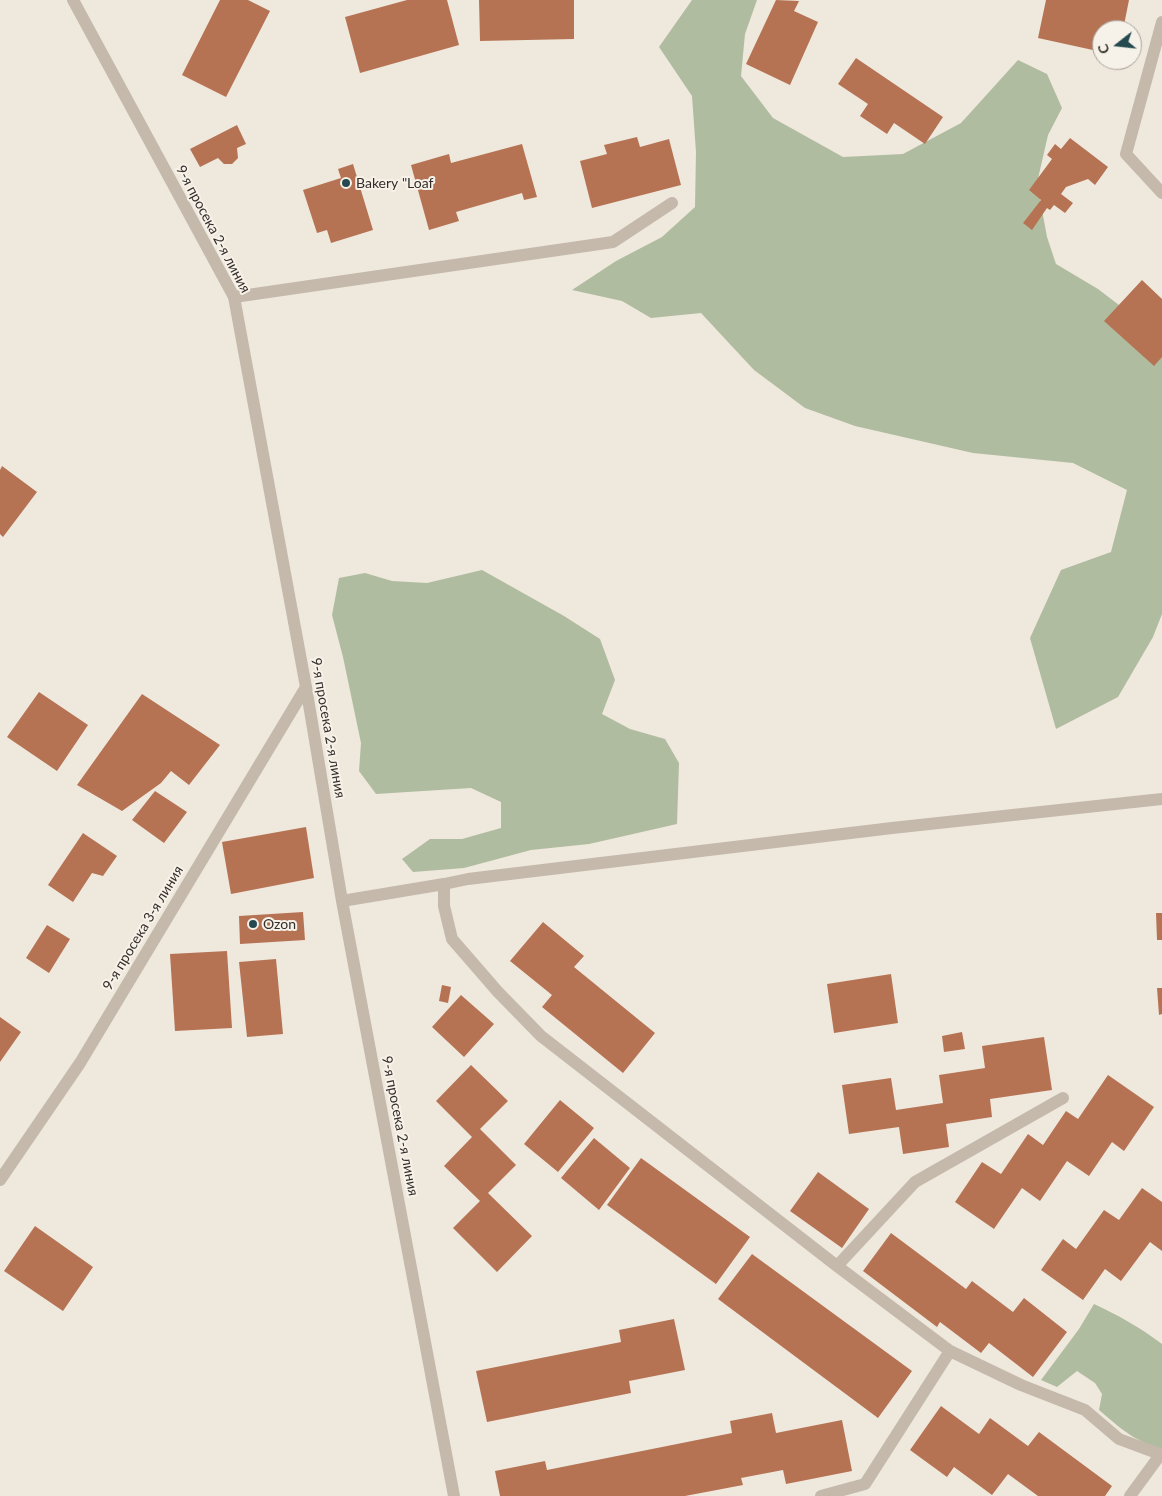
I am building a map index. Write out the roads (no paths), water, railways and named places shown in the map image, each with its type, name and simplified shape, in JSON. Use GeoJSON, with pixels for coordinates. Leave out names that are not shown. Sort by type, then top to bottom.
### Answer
{"type":"FeatureCollection","features":[{"type":"Feature","properties":{"kind":"street","name":"9-я просека 2-я линия"},"geometry":{"type":"LineString","coordinates":[[73,0],[234,296],[306,687],[342,900],[454,1496]]}},
{"type":"Feature","properties":{"kind":"street"},"geometry":{"type":"LineString","coordinates":[[1162,22],[1126,154],[1162,193]]}},
{"type":"Feature","properties":{"kind":"street"},"geometry":{"type":"LineString","coordinates":[[234,296],[613,242],[672,203]]}},
{"type":"Feature","properties":{"kind":"street","name":"9-я просека 3-я линия"},"geometry":{"type":"LineString","coordinates":[[0,1180],[80,1063],[306,687]]}},
{"type":"Feature","properties":{"kind":"street"},"geometry":{"type":"LineString","coordinates":[[342,900],[444,884],[468,878],[892,828],[1162,799]]}},
{"type":"Feature","properties":{"kind":"street"},"geometry":{"type":"LineString","coordinates":[[444,884],[444,906],[452,939],[498,992],[541,1036],[837,1266],[950,1351],[1021,1385],[1086,1410],[1119,1439],[1161,1455],[1130,1496]]}},
{"type":"Feature","properties":{"kind":"street"},"geometry":{"type":"LineString","coordinates":[[837,1266],[915,1182],[1063,1098]]}},
{"type":"Feature","properties":{"kind":"street"},"geometry":{"type":"LineString","coordinates":[[821,1496],[865,1484],[950,1351]]}},
{"type":"Feature","properties":{"kind":"place","name":"Bakery \"Loaf"},"geometry":{"type":"Point","coordinates":[346,183]}},
{"type":"Feature","properties":{"kind":"place","name":"Ozon"},"geometry":{"type":"Point","coordinates":[253,924]}}]}
